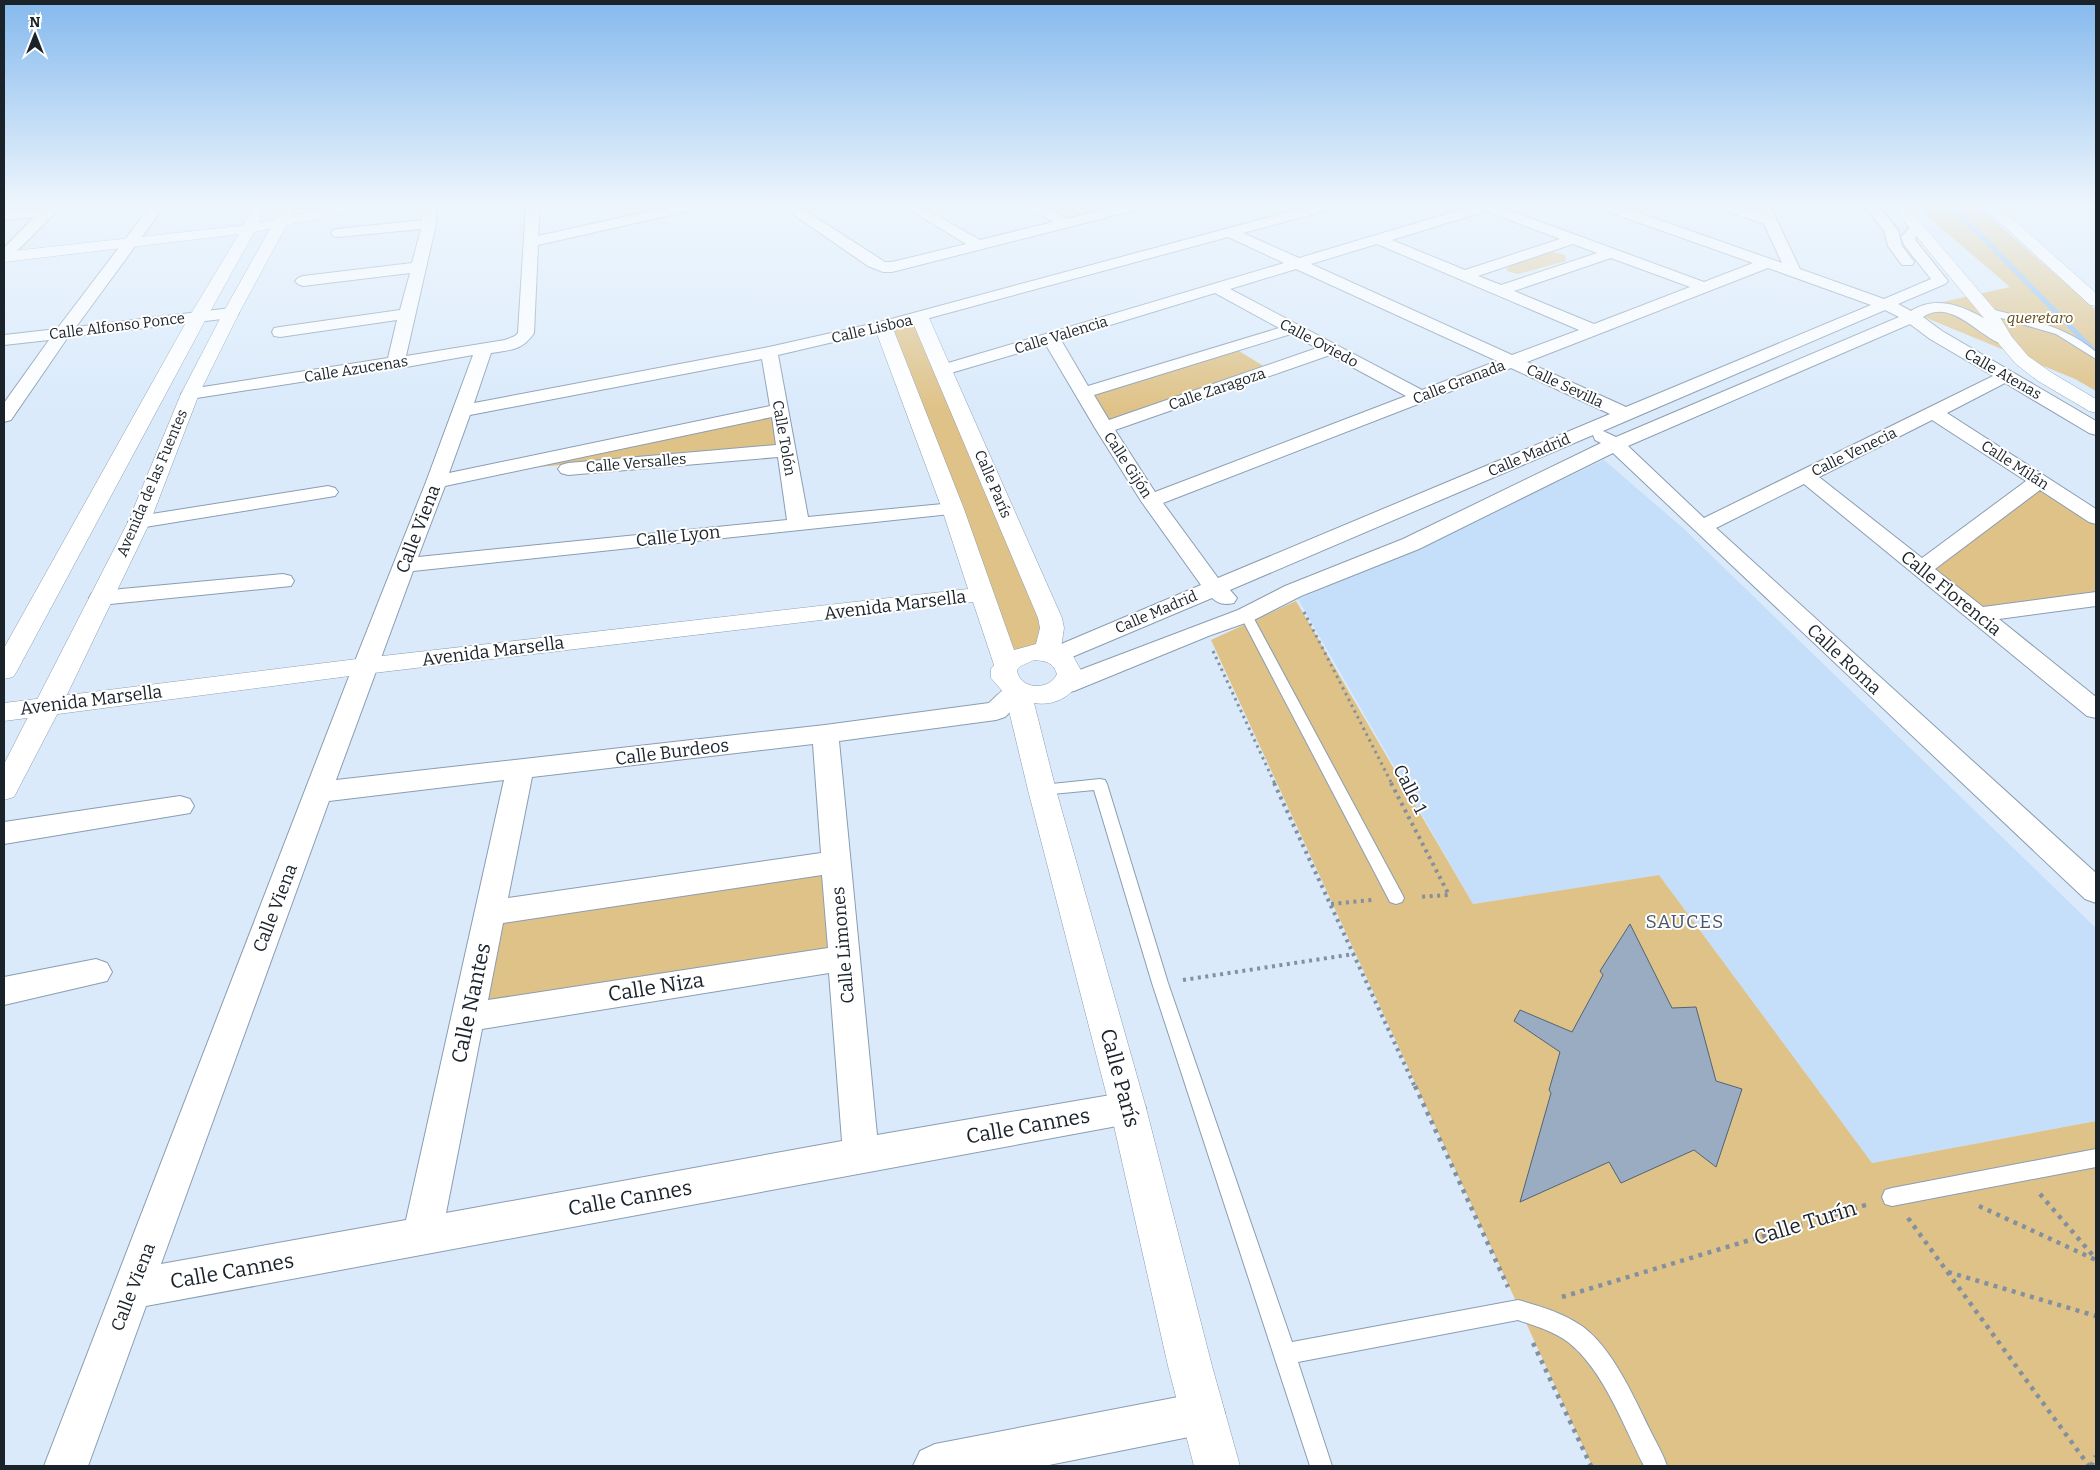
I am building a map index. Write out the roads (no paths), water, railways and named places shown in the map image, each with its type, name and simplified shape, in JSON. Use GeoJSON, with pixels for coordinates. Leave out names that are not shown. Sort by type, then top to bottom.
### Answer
{"type":"FeatureCollection","features":[{"type":"Feature","properties":{"kind":"street"},"geometry":{"type":"LineString","coordinates":[[4,416],[63,332],[108,273]]}},
{"type":"Feature","properties":{"kind":"street","name":"Avenida de las Fuentes"},"geometry":{"type":"LineString","coordinates":[[4,671],[223,273]]}},
{"type":"Feature","properties":{"kind":"street","name":"Avenida de las Fuentes"},"geometry":{"type":"LineString","coordinates":[[4,790],[49,705],[139,522],[190,394],[253,273]]}},
{"type":"Feature","properties":{"kind":"street"},"geometry":{"type":"LineString","coordinates":[[303,282],[376,273]]}},
{"type":"Feature","properties":{"kind":"street"},"geometry":{"type":"LineString","coordinates":[[394,364],[418,273]]}},
{"type":"Feature","properties":{"kind":"street","name":"Calle Azucenas"},"geometry":{"type":"LineString","coordinates":[[190,394],[508,345],[521,340],[526,334],[529,273]]}},
{"type":"Feature","properties":{"kind":"street","name":"Calle Lisboa"},"geometry":{"type":"LineString","coordinates":[[461,411],[769,352],[920,318],[1087,273]]}},
{"type":"Feature","properties":{"kind":"street","name":"Calle Valencia"},"geometry":{"type":"LineString","coordinates":[[944,370],[1267,273]]}},
{"type":"Feature","properties":{"kind":"street","name":"Calle Sevilla"},"geometry":{"type":"LineString","coordinates":[[1319,273],[1626,414]]}},
{"type":"Feature","properties":{"kind":"street"},"geometry":{"type":"LineString","coordinates":[[1455,273],[1593,330]]}},
{"type":"Feature","properties":{"kind":"street"},"geometry":{"type":"LineString","coordinates":[[1463,276],[1473,273]]}},
{"type":"Feature","properties":{"kind":"street"},"geometry":{"type":"LineString","coordinates":[[1499,290],[1552,273]]}},
{"type":"Feature","properties":{"kind":"street"},"geometry":{"type":"LineString","coordinates":[[1664,273],[1703,287]]}},
{"type":"Feature","properties":{"kind":"street","name":"Calle Granada"},"geometry":{"type":"LineString","coordinates":[[1151,501],[1741,273]]}},
{"type":"Feature","properties":{"kind":"street","name":"Calle Atenas"},"geometry":{"type":"LineString","coordinates":[[1794,273],[1884,304],[1912,317],[1936,335],[2096,429]]}},
{"type":"Feature","properties":{"kind":"street"},"geometry":{"type":"LineString","coordinates":[[1916,273],[1927,287],[1940,281],[1933,273]]}},
{"type":"Feature","properties":{"kind":"street"},"geometry":{"type":"LineString","coordinates":[[1955,273],[1987,311],[2005,340],[2022,360],[2045,377],[2096,406]]}},
{"type":"Feature","properties":{"kind":"street"},"geometry":{"type":"LineString","coordinates":[[2064,273],[2096,301]]}},
{"type":"Feature","properties":{"kind":"street","name":"Calle Madrid"},"geometry":{"type":"LineString","coordinates":[[1052,654],[1214,588],[1927,287]]}},
{"type":"Feature","properties":{"kind":"street","name":"Calle Oviedo"},"geometry":{"type":"LineString","coordinates":[[1216,288],[1422,397]]}},
{"type":"Feature","properties":{"kind":"street","name":"Calle Madrid"},"geometry":{"type":"LineString","coordinates":[[1065,685],[1203,630],[1246,616],[1293,592],[1411,544],[1615,444],[1925,310],[1938,309],[1958,312],[1975,319],[2005,340]]}},
{"type":"Feature","properties":{"kind":"street","name":"Calle Alfonso Ponce"},"geometry":{"type":"LineString","coordinates":[[4,340],[231,313]]}},
{"type":"Feature","properties":{"kind":"street"},"geometry":{"type":"LineString","coordinates":[[280,332],[408,314]]}},
{"type":"Feature","properties":{"kind":"street","name":"Calle París"},"geometry":{"type":"LineString","coordinates":[[920,318],[1050,618],[1052,654]]}},
{"type":"Feature","properties":{"kind":"street","name":"Calle París"},"geometry":{"type":"LineString","coordinates":[[882,326],[953,509],[1012,677],[1128,1108],[1190,1366],[1217,1466]]}},
{"type":"Feature","properties":{"kind":"street","name":"Calle Zaragoza"},"geometry":{"type":"LineString","coordinates":[[1084,393],[1292,329]]}},
{"type":"Feature","properties":{"kind":"street","name":"Calle Gijón"},"geometry":{"type":"LineString","coordinates":[[1051,338],[1104,428],[1151,501],[1214,588],[1246,616]]}},
{"type":"Feature","properties":{"kind":"street","name":"Calle Viena"},"geometry":{"type":"LineString","coordinates":[[66,1466],[365,666],[436,482],[484,349]]}},
{"type":"Feature","properties":{"kind":"street","name":"Calle Zaragoza"},"geometry":{"type":"LineString","coordinates":[[1104,428],[1330,349]]}},
{"type":"Feature","properties":{"kind":"street","name":"Calle Tolón"},"geometry":{"type":"LineString","coordinates":[[769,352],[798,523]]}},
{"type":"Feature","properties":{"kind":"street","name":"Calle Venecia"},"geometry":{"type":"LineString","coordinates":[[1702,527],[2006,376]]}},
{"type":"Feature","properties":{"kind":"street","name":"Calle Versalles"},"geometry":{"type":"LineString","coordinates":[[436,482],[779,410]]}},
{"type":"Feature","properties":{"kind":"street","name":"Calle Milán"},"geometry":{"type":"LineString","coordinates":[[1933,412],[2096,518]]}},
{"type":"Feature","properties":{"kind":"street","name":"Calle Roma"},"geometry":{"type":"LineString","coordinates":[[1590,429],[1615,444],[1702,527],[2095,889]]}},
{"type":"Feature","properties":{"kind":"street","name":"Calle Versalles"},"geometry":{"type":"LineString","coordinates":[[485,472],[511,474],[787,450]]}},
{"type":"Feature","properties":{"kind":"street","name":"Calle Florencia"},"geometry":{"type":"LineString","coordinates":[[1806,476],[2096,710]]}},
{"type":"Feature","properties":{"kind":"street"},"geometry":{"type":"LineString","coordinates":[[1921,569],[2039,481]]}},
{"type":"Feature","properties":{"kind":"street"},"geometry":{"type":"LineString","coordinates":[[139,522],[328,492]]}},
{"type":"Feature","properties":{"kind":"street","name":"Calle Lyon"},"geometry":{"type":"LineString","coordinates":[[403,565],[798,523],[953,509]]}},
{"type":"Feature","properties":{"kind":"street"},"geometry":{"type":"LineString","coordinates":[[100,598],[283,581]]}},
{"type":"Feature","properties":{"kind":"street","name":"Avenida Marsella"},"geometry":{"type":"LineString","coordinates":[[4,712],[365,666],[983,594]]}},
{"type":"Feature","properties":{"kind":"street"},"geometry":{"type":"LineString","coordinates":[[1978,615],[2096,599]]}},
{"type":"Feature","properties":{"kind":"street"},"geometry":{"type":"LineString","coordinates":[[1031,652],[1052,654],[1067,663],[1070,674],[1065,685],[1056,691],[1044,694],[1030,694],[1012,677],[1017,656],[1031,652]]}},
{"type":"Feature","properties":{"kind":"street","name":"Calle Burdeos"},"geometry":{"type":"LineString","coordinates":[[318,792],[825,734],[996,711],[1012,677]]}},
{"type":"Feature","properties":{"kind":"street","name":"Calle Limones"},"geometry":{"type":"LineString","coordinates":[[825,734],[861,1155]]}},
{"type":"Feature","properties":{"kind":"street","name":"Calle Nantes"},"geometry":{"type":"LineString","coordinates":[[422,1236],[520,769]]}},
{"type":"Feature","properties":{"kind":"street"},"geometry":{"type":"LineString","coordinates":[[4,833],[180,806]]}},
{"type":"Feature","properties":{"kind":"street"},"geometry":{"type":"LineString","coordinates":[[490,912],[836,862]]}},
{"type":"Feature","properties":{"kind":"street","name":"Calle Niza"},"geometry":{"type":"LineString","coordinates":[[468,1017],[844,958]]}},
{"type":"Feature","properties":{"kind":"street"},"geometry":{"type":"LineString","coordinates":[[4,991],[96,972]]}},
{"type":"Feature","properties":{"kind":"street","name":"Calle Cannes"},"geometry":{"type":"LineString","coordinates":[[132,1290],[861,1155],[1128,1108]]}},
{"type":"Feature","properties":{"kind":"street"},"geometry":{"type":"LineString","coordinates":[[935,1466],[1204,1413]]}},
{"type":"Feature","properties":{"kind":"lane"},"geometry":{"type":"LineString","coordinates":[[1987,311],[2022,320],[2071,337],[2096,356]]}},
{"type":"Feature","properties":{"kind":"lane"},"geometry":{"type":"LineString","coordinates":[[1246,616],[1396,898]]}},
{"type":"Feature","properties":{"kind":"lane"},"geometry":{"type":"LineString","coordinates":[[1042,790],[1100,784],[1160,983],[1321,1466]]}},
{"type":"Feature","properties":{"kind":"lane"},"geometry":{"type":"LineString","coordinates":[[1892,1197],[2096,1158]]}},
{"type":"Feature","properties":{"kind":"lane"},"geometry":{"type":"LineString","coordinates":[[1285,1354],[1518,1310],[1546,1318],[1579,1337],[1604,1368],[1656,1466]]}},
{"type":"Feature","properties":{"kind":"waterway"},"geometry":{"type":"LineString","coordinates":[[2017,273],[2096,353]]}},
{"type":"Feature","properties":{"kind":"district","name":"SAUCES"},"geometry":{"type":"Point","coordinates":[1685,921]}},
{"type":"Feature","properties":{"kind":"park label","name":"queretaro"},"geometry":{"type":"Point","coordinates":[2040,318]}}]}
